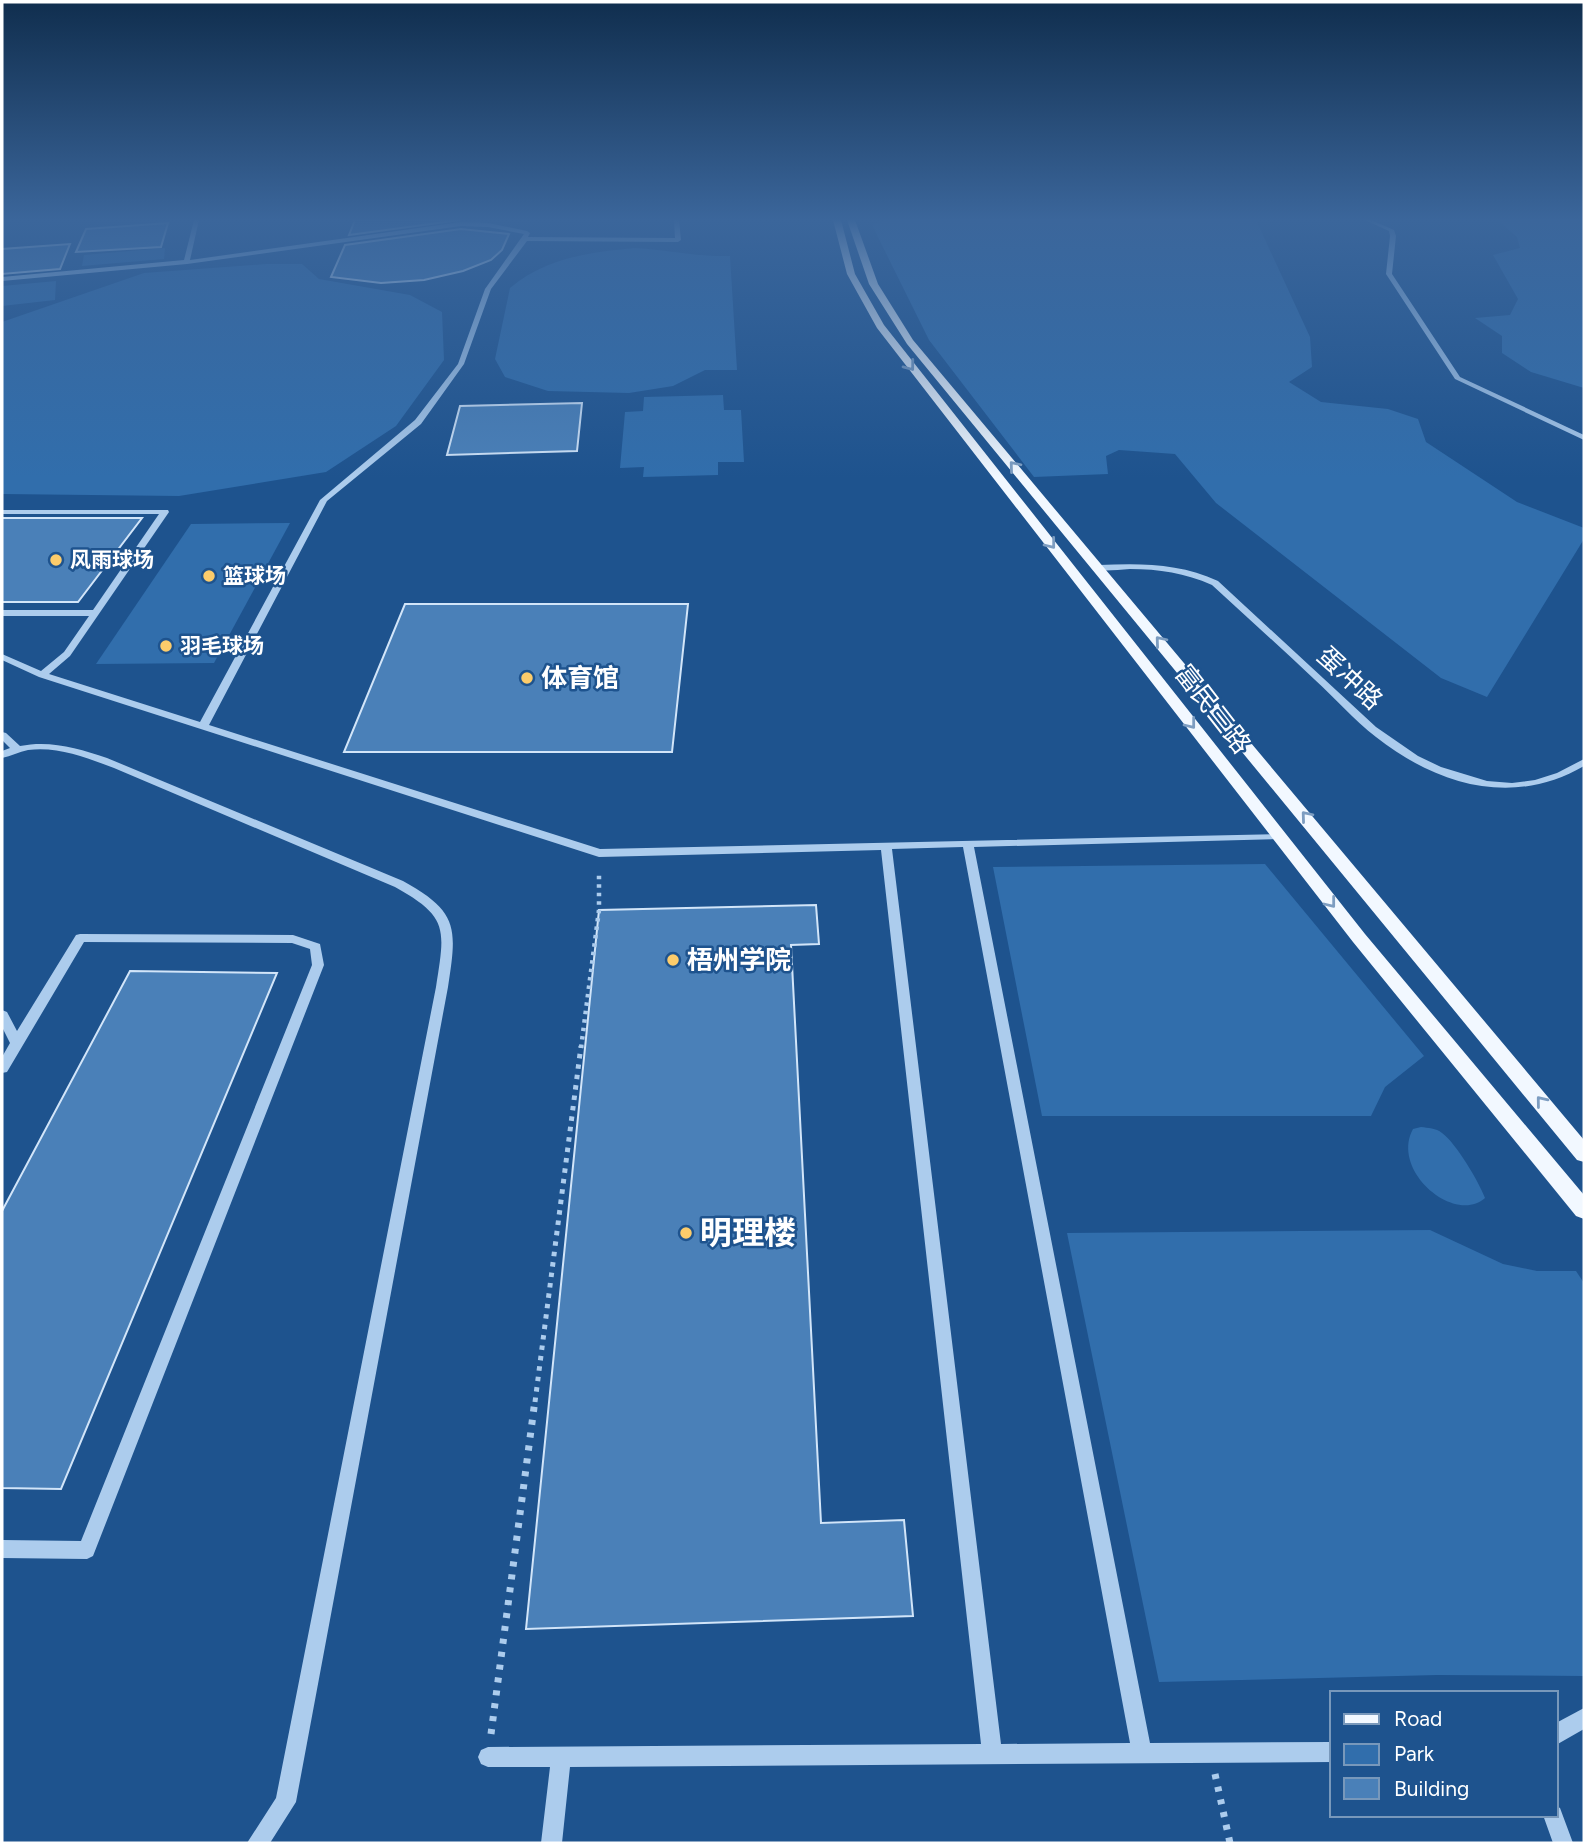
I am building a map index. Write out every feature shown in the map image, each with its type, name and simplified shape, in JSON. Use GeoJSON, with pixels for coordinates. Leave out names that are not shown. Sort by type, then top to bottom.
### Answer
{"type":"FeatureCollection","features":[{"type":"Feature","properties":{"kind":"main road","name":"富民三路"},"geometry":{"type":"LineString","coordinates":[[869,306],[880,326],[1359,938],[1584,1210]]}},
{"type":"Feature","properties":{"kind":"main road","name":"富民三路"},"geometry":{"type":"LineString","coordinates":[[886,306],[894,321],[1584,1154]]}},
{"type":"Feature","properties":{"kind":"lane"},"geometry":{"type":"LineString","coordinates":[[203,726],[324,500],[418,422],[461,364],[482,306]]}},
{"type":"Feature","properties":{"kind":"lane"},"geometry":{"type":"LineString","coordinates":[[1410,306],[1457,378],[1584,438]]}},
{"type":"Feature","properties":{"kind":"lane"},"geometry":{"type":"LineString","coordinates":[[2,512],[165,512],[67,654],[42,674]]}},
{"type":"Feature","properties":{"kind":"lane","name":"蛋冲路"},"geometry":{"type":"LineString","coordinates":[[1099,568],[1130,566],[1196,572],[1215,583],[1390,743],[1457,779],[1493,785],[1533,786],[1564,776],[1584,762]]}},
{"type":"Feature","properties":{"kind":"lane"},"geometry":{"type":"LineString","coordinates":[[2,613],[95,613]]}},
{"type":"Feature","properties":{"kind":"lane"},"geometry":{"type":"LineString","coordinates":[[2,657],[42,674],[599,853],[1279,836]]}},
{"type":"Feature","properties":{"kind":"lane"},"geometry":{"type":"LineString","coordinates":[[2,735],[16,748]]}},
{"type":"Feature","properties":{"kind":"lane"},"geometry":{"type":"LineString","coordinates":[[2,755],[16,748],[47,744],[73,749],[399,884],[431,900],[446,922],[448,949],[442,988],[286,1802],[258,1843]]}},
{"type":"Feature","properties":{"kind":"lane"},"geometry":{"type":"LineString","coordinates":[[968,844],[1142,1753]]}},
{"type":"Feature","properties":{"kind":"lane"},"geometry":{"type":"LineString","coordinates":[[886,845],[992,1754]]}},
{"type":"Feature","properties":{"kind":"lane"},"geometry":{"type":"LineString","coordinates":[[2,1068],[80,938],[293,939],[316,947],[318,965],[87,1550],[2,1549]]}},
{"type":"Feature","properties":{"kind":"lane"},"geometry":{"type":"LineString","coordinates":[[2,1015],[17,1043]]}},
{"type":"Feature","properties":{"kind":"lane"},"geometry":{"type":"LineString","coordinates":[[1558,1734],[1584,1718]]}},
{"type":"Feature","properties":{"kind":"lane"},"geometry":{"type":"LineString","coordinates":[[488,1757],[1330,1752]]}},
{"type":"Feature","properties":{"kind":"lane"},"geometry":{"type":"LineString","coordinates":[[552,1843],[561,1756]]}},
{"type":"Feature","properties":{"kind":"lane"},"geometry":{"type":"LineString","coordinates":[[1554,1817],[1563,1843]]}},
{"type":"Feature","properties":{"kind":"path"},"geometry":{"type":"LineString","coordinates":[[488,1757],[599,909],[599,853]]}},
{"type":"Feature","properties":{"kind":"path"},"geometry":{"type":"LineString","coordinates":[[1210,1753],[1230,1843]]}},
{"type":"Feature","properties":{"kind":"green space"},"geometry":{"type":"Polygon","coordinates":[[[48,306],[431,306],[442,312],[444,360],[396,426],[326,472],[179,496],[2,494],[2,322],[48,306]]]}},
{"type":"Feature","properties":{"kind":"green space"},"geometry":{"type":"Polygon","coordinates":[[[506,306],[733,306],[737,370],[705,370],[673,386],[629,393],[548,391],[505,377],[495,359],[506,306]]]}},
{"type":"Feature","properties":{"kind":"green space"},"geometry":{"type":"Polygon","coordinates":[[[912,306],[1296,306],[1310,337],[1312,367],[1289,382],[1321,402],[1388,409],[1418,419],[1426,442],[1517,502],[1584,528],[1584,539],[1487,697],[1441,678],[1216,503],[1175,454],[1119,450],[1106,456],[1108,474],[1034,477],[929,340],[912,306]]]}},
{"type":"Feature","properties":{"kind":"green space"},"geometry":{"type":"Polygon","coordinates":[[[1514,306],[1584,306],[1584,388],[1531,372],[1502,353],[1502,336],[1475,318],[1510,315],[1514,306]]]}},
{"type":"Feature","properties":{"kind":"green space"},"geometry":{"type":"Polygon","coordinates":[[[723,395],[724,410],[741,410],[744,462],[718,462],[718,475],[643,477],[644,467],[620,468],[625,412],[643,411],[644,397],[723,395]]]}},
{"type":"Feature","properties":{"kind":"green space","name":"篮球场"},"geometry":{"type":"Polygon","coordinates":[[[290,523],[214,663],[96,664],[191,524],[290,523]]]}},
{"type":"Feature","properties":{"kind":"green space"},"geometry":{"type":"Polygon","coordinates":[[[1265,864],[1424,1056],[1385,1087],[1371,1116],[1042,1116],[993,867],[1265,864]]]}},
{"type":"Feature","properties":{"kind":"green space"},"geometry":{"type":"Polygon","coordinates":[[[1421,1127],[1437,1130],[1448,1138],[1478,1182],[1485,1198],[1472,1205],[1458,1205],[1429,1189],[1410,1161],[1408,1145],[1413,1129],[1421,1127]]]}},
{"type":"Feature","properties":{"kind":"green space"},"geometry":{"type":"Polygon","coordinates":[[[1430,1230],[1503,1264],[1537,1271],[1576,1271],[1584,1283],[1584,1676],[1437,1675],[1159,1682],[1067,1233],[1430,1230]]]}},
{"type":"Feature","properties":{"kind":"building"},"geometry":{"type":"Polygon","coordinates":[[[582,403],[577,451],[447,455],[460,406],[582,403]]]}},
{"type":"Feature","properties":{"kind":"building","name":"风雨球场"},"geometry":{"type":"Polygon","coordinates":[[[2,518],[142,518],[78,602],[2,602],[2,518]]]}},
{"type":"Feature","properties":{"kind":"building","name":"体育馆"},"geometry":{"type":"Polygon","coordinates":[[[405,604],[688,604],[672,752],[344,752],[405,604]]]}},
{"type":"Feature","properties":{"kind":"building","name":"明理楼"},"geometry":{"type":"Polygon","coordinates":[[[816,905],[819,944],[791,945],[821,1523],[904,1520],[913,1616],[526,1629],[599,910],[816,905]]]}},
{"type":"Feature","properties":{"kind":"building"},"geometry":{"type":"Polygon","coordinates":[[[130,971],[277,973],[61,1489],[2,1488],[2,1211],[130,971]]]}},
{"type":"Feature","properties":{"kind":"place","name":"风雨球场"},"geometry":{"type":"Point","coordinates":[56,560]}},
{"type":"Feature","properties":{"kind":"place","name":"篮球场"},"geometry":{"type":"Point","coordinates":[209,576]}},
{"type":"Feature","properties":{"kind":"place","name":"羽毛球场"},"geometry":{"type":"Point","coordinates":[166,646]}},
{"type":"Feature","properties":{"kind":"place","name":"体育馆"},"geometry":{"type":"Point","coordinates":[527,678]}},
{"type":"Feature","properties":{"kind":"place","name":"梧州学院"},"geometry":{"type":"Point","coordinates":[673,960]}},
{"type":"Feature","properties":{"kind":"place","name":"明理楼"},"geometry":{"type":"Point","coordinates":[686,1233]}}]}
